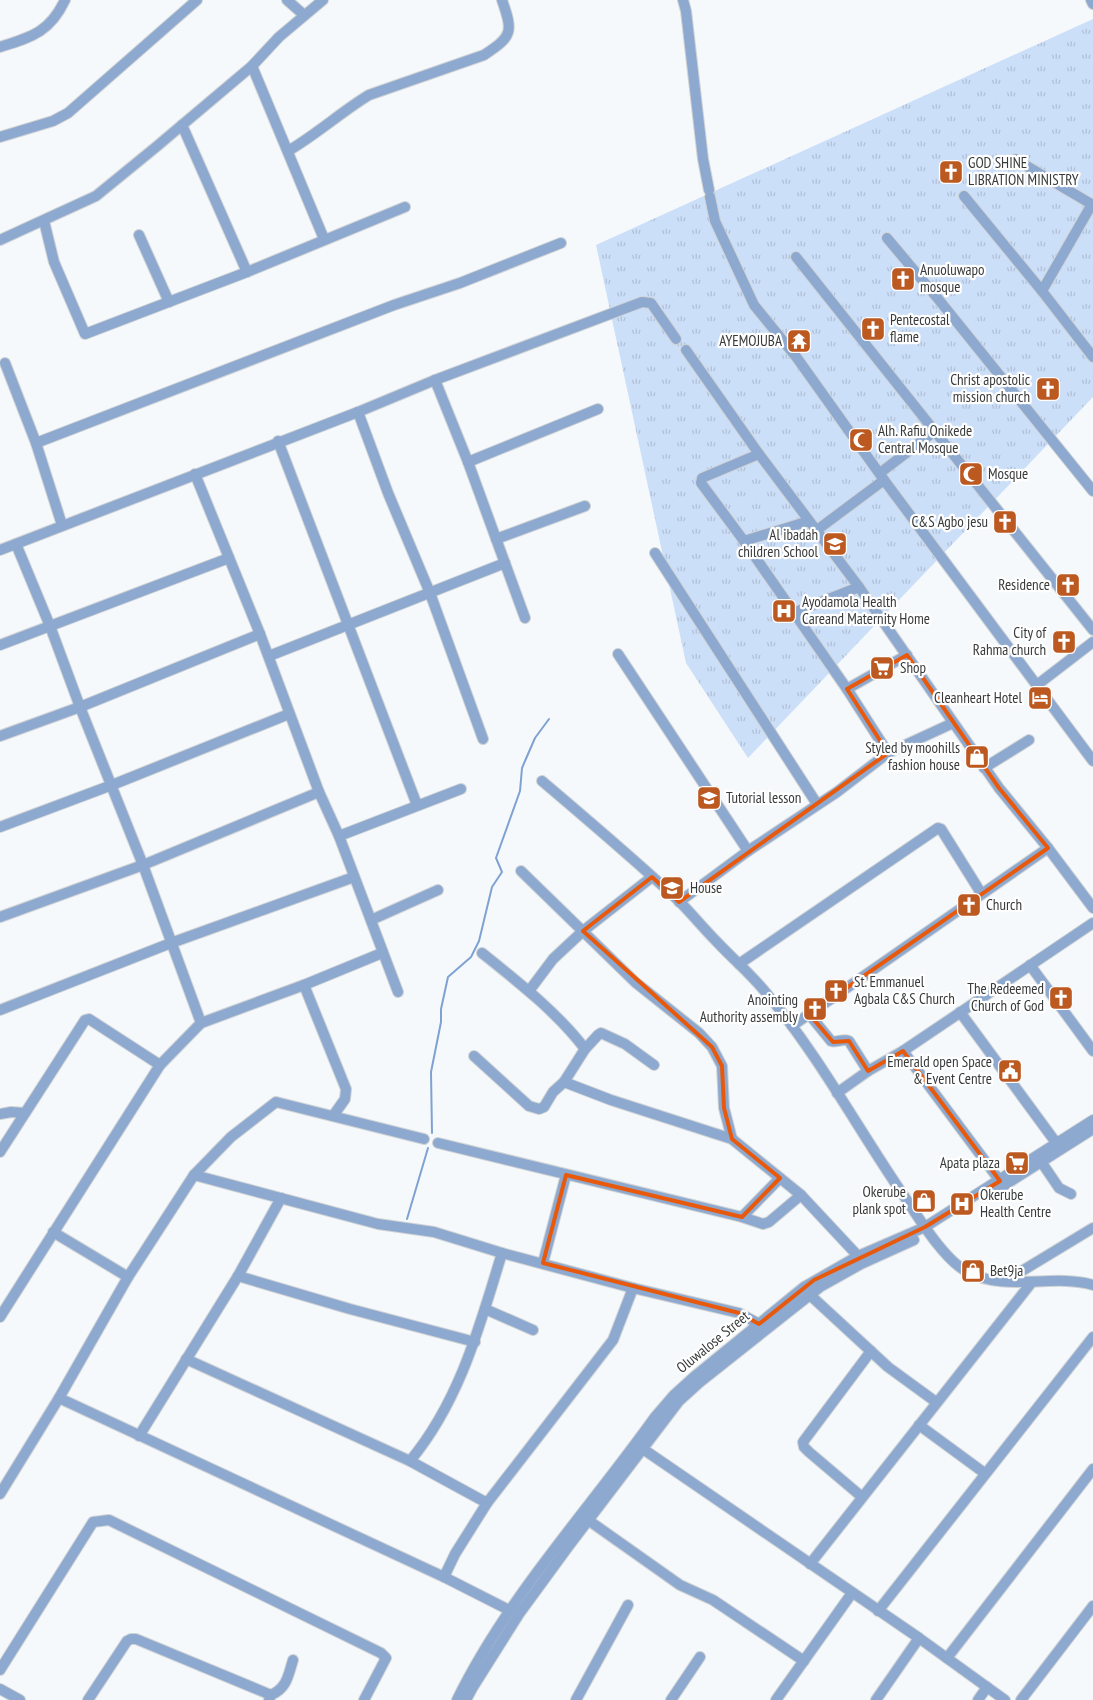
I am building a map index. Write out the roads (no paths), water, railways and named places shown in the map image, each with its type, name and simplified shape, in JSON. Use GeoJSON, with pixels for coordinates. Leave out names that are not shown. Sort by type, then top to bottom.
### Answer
{"type":"FeatureCollection","features":[{"type":"Feature","properties":{"kind":"street"},"geometry":{"type":"LineString","coordinates":[[0,47],[28,39],[40,33],[56,18],[65,0]]}},
{"type":"Feature","properties":{"kind":"street"},"geometry":{"type":"LineString","coordinates":[[0,137],[52,121],[68,113],[197,0]]}},
{"type":"Feature","properties":{"kind":"street"},"geometry":{"type":"LineString","coordinates":[[287,0],[304,15]]}},
{"type":"Feature","properties":{"kind":"street"},"geometry":{"type":"LineString","coordinates":[[0,240],[96,196],[252,66],[279,37],[323,0]]}},
{"type":"Feature","properties":{"kind":"street"},"geometry":{"type":"LineString","coordinates":[[288,151],[321,131],[369,95],[484,55],[499,45],[510,30],[502,0]]}},
{"type":"Feature","properties":{"kind":"street"},"geometry":{"type":"LineString","coordinates":[[683,0],[686,11],[703,159],[715,221],[754,305],[797,358],[1093,761]]}},
{"type":"Feature","properties":{"kind":"street"},"geometry":{"type":"LineString","coordinates":[[1091,0],[1093,4]]}},
{"type":"Feature","properties":{"kind":"street"},"geometry":{"type":"LineString","coordinates":[[252,66],[324,239]]}},
{"type":"Feature","properties":{"kind":"street"},"geometry":{"type":"LineString","coordinates":[[182,125],[248,272]]}},
{"type":"Feature","properties":{"kind":"street"},"geometry":{"type":"LineString","coordinates":[[1015,160],[1092,204],[1042,291]]}},
{"type":"Feature","properties":{"kind":"street"},"geometry":{"type":"LineString","coordinates":[[964,196],[1093,357]]}},
{"type":"Feature","properties":{"kind":"street"},"geometry":{"type":"LineString","coordinates":[[44,221],[54,262],[85,334],[248,272],[405,207]]}},
{"type":"Feature","properties":{"kind":"street"},"geometry":{"type":"LineString","coordinates":[[139,235],[169,302]]}},
{"type":"Feature","properties":{"kind":"street"},"geometry":{"type":"LineString","coordinates":[[887,238],[1093,491]]}},
{"type":"Feature","properties":{"kind":"street"},"geometry":{"type":"LineString","coordinates":[[36,443],[394,305],[561,243]]}},
{"type":"Feature","properties":{"kind":"street"},"geometry":{"type":"LineString","coordinates":[[796,257],[1093,630]]}},
{"type":"Feature","properties":{"kind":"street"},"geometry":{"type":"LineString","coordinates":[[0,550],[278,441],[358,412],[435,380],[642,302],[651,303],[676,340]]}},
{"type":"Feature","properties":{"kind":"street"},"geometry":{"type":"LineString","coordinates":[[686,350],[758,454],[859,587],[984,768],[1093,908]]}},
{"type":"Feature","properties":{"kind":"street"},"geometry":{"type":"LineString","coordinates":[[5,363],[36,443],[62,525]]}},
{"type":"Feature","properties":{"kind":"street"},"geometry":{"type":"LineString","coordinates":[[435,380],[468,462],[525,618]]}},
{"type":"Feature","properties":{"kind":"street"},"geometry":{"type":"LineString","coordinates":[[468,462],[598,409]]}},
{"type":"Feature","properties":{"kind":"street"},"geometry":{"type":"LineString","coordinates":[[358,412],[388,493],[430,593],[483,739]]}},
{"type":"Feature","properties":{"kind":"street"},"geometry":{"type":"LineString","coordinates":[[817,530],[935,431]]}},
{"type":"Feature","properties":{"kind":"street"},"geometry":{"type":"LineString","coordinates":[[278,441],[417,805]]}},
{"type":"Feature","properties":{"kind":"street"},"geometry":{"type":"LineString","coordinates":[[758,454],[702,478],[701,483],[744,541],[847,689],[888,753]]}},
{"type":"Feature","properties":{"kind":"street"},"geometry":{"type":"LineString","coordinates":[[195,474],[269,656],[289,714],[319,792],[339,836],[398,992]]}},
{"type":"Feature","properties":{"kind":"street"},"geometry":{"type":"LineString","coordinates":[[496,539],[585,506]]}},
{"type":"Feature","properties":{"kind":"street"},"geometry":{"type":"LineString","coordinates":[[744,541],[809,521]]}},
{"type":"Feature","properties":{"kind":"street"},"geometry":{"type":"LineString","coordinates":[[16,544],[143,865],[201,1023]]}},
{"type":"Feature","properties":{"kind":"street"},"geometry":{"type":"LineString","coordinates":[[655,553],[817,804]]}},
{"type":"Feature","properties":{"kind":"street"},"geometry":{"type":"LineString","coordinates":[[0,645],[230,558]]}},
{"type":"Feature","properties":{"kind":"street"},"geometry":{"type":"LineString","coordinates":[[269,656],[505,563]]}},
{"type":"Feature","properties":{"kind":"street"},"geometry":{"type":"LineString","coordinates":[[794,613],[859,587]]}},
{"type":"Feature","properties":{"kind":"street"},"geometry":{"type":"LineString","coordinates":[[0,736],[80,707],[260,634]]}},
{"type":"Feature","properties":{"kind":"street"},"geometry":{"type":"LineString","coordinates":[[1037,685],[1093,642]]}},
{"type":"Feature","properties":{"kind":"street"},"geometry":{"type":"LineString","coordinates":[[618,654],[748,851]]}},
{"type":"Feature","properties":{"kind":"street"},"geometry":{"type":"LineString","coordinates":[[847,689],[907,655]]}},
{"type":"Feature","properties":{"kind":"street"},"geometry":{"type":"LineString","coordinates":[[0,827],[112,785],[289,714]]}},
{"type":"Feature","properties":{"kind":"street"},"geometry":{"type":"LineString","coordinates":[[679,902],[748,851],[837,792],[888,753],[953,723]]}},
{"type":"Feature","properties":{"kind":"street"},"geometry":{"type":"LineString","coordinates":[[984,768],[1029,740]]}},
{"type":"Feature","properties":{"kind":"street"},"geometry":{"type":"LineString","coordinates":[[542,781],[679,902],[767,993],[792,1026],[837,1093],[873,1152],[927,1230],[964,1271],[997,1281],[1063,1281],[1084,1282],[1093,1285]]}},
{"type":"Feature","properties":{"kind":"street"},"geometry":{"type":"LineString","coordinates":[[339,836],[461,789]]}},
{"type":"Feature","properties":{"kind":"street"},"geometry":{"type":"LineString","coordinates":[[0,917],[143,865],[319,792]]}},
{"type":"Feature","properties":{"kind":"street"},"geometry":{"type":"LineString","coordinates":[[739,964],[938,828],[941,829],[981,893]]}},
{"type":"Feature","properties":{"kind":"street"},"geometry":{"type":"LineString","coordinates":[[792,1026],[1048,848]]}},
{"type":"Feature","properties":{"kind":"street"},"geometry":{"type":"LineString","coordinates":[[521,871],[635,982],[699,1033],[712,1047],[722,1066],[724,1108],[732,1139]]}},
{"type":"Feature","properties":{"kind":"street"},"geometry":{"type":"LineString","coordinates":[[0,1010],[171,943],[354,877]]}},
{"type":"Feature","properties":{"kind":"street"},"geometry":{"type":"LineString","coordinates":[[529,991],[553,959],[583,931],[652,877]]}},
{"type":"Feature","properties":{"kind":"street"},"geometry":{"type":"LineString","coordinates":[[371,920],[438,890]]}},
{"type":"Feature","properties":{"kind":"street"},"geometry":{"type":"LineString","coordinates":[[837,1093],[868,1071],[903,1051],[1093,923]]}},
{"type":"Feature","properties":{"kind":"street"},"geometry":{"type":"LineString","coordinates":[[0,1317],[160,1065],[201,1023],[304,985],[382,953]]}},
{"type":"Feature","properties":{"kind":"street"},"geometry":{"type":"LineString","coordinates":[[482,953],[529,991],[585,1048]]}},
{"type":"Feature","properties":{"kind":"street"},"geometry":{"type":"LineString","coordinates":[[1030,965],[1093,1051]]}},
{"type":"Feature","properties":{"kind":"street"},"geometry":{"type":"LineString","coordinates":[[304,985],[346,1089],[345,1099],[333,1116]]}},
{"type":"Feature","properties":{"kind":"street"},"geometry":{"type":"LineString","coordinates":[[960,1012],[1057,1144]]}},
{"type":"Feature","properties":{"kind":"street"},"geometry":{"type":"LineString","coordinates":[[809,1014],[831,1041],[849,1041],[868,1071]]}},
{"type":"Feature","properties":{"kind":"street"},"geometry":{"type":"LineString","coordinates":[[0,1152],[86,1020],[89,1019],[160,1065]]}},
{"type":"Feature","properties":{"kind":"street"},"geometry":{"type":"LineString","coordinates":[[474,1056],[529,1106],[542,1108],[553,1092],[564,1082],[585,1048],[601,1033],[625,1044],[654,1065]]}},
{"type":"Feature","properties":{"kind":"street"},"geometry":{"type":"LineString","coordinates":[[903,1051],[1000,1181]]}},
{"type":"Feature","properties":{"kind":"street"},"geometry":{"type":"LineString","coordinates":[[564,1082],[611,1100],[732,1139],[800,1195],[858,1256]]}},
{"type":"Feature","properties":{"kind":"street"},"geometry":{"type":"LineString","coordinates":[[0,1494],[59,1398],[128,1277],[194,1175],[231,1137],[276,1102],[424,1139]]}},
{"type":"Feature","properties":{"kind":"street"},"geometry":{"type":"LineString","coordinates":[[0,1114],[11,1112],[25,1113]]}},
{"type":"Feature","properties":{"kind":"street","name":"Oluwalose Street"},"geometry":{"type":"LineString","coordinates":[[456,1700],[509,1610],[600,1498],[643,1449],[679,1401],[700,1382],[810,1295],[861,1264],[927,1230],[1040,1159],[1057,1144],[1093,1120]]}},
{"type":"Feature","properties":{"kind":"street","name":"Oluwalose Street"},"geometry":{"type":"LineString","coordinates":[[466,1700],[519,1614],[588,1520],[600,1498],[655,1417],[674,1394],[804,1287],[858,1256],[927,1230],[1000,1181],[1093,1129]]}},
{"type":"Feature","properties":{"kind":"street"},"geometry":{"type":"LineString","coordinates":[[438,1143],[742,1216],[763,1224],[766,1224],[800,1195]]}},
{"type":"Feature","properties":{"kind":"street"},"geometry":{"type":"LineString","coordinates":[[1040,1159],[1059,1188],[1071,1194]]}},
{"type":"Feature","properties":{"kind":"street"},"geometry":{"type":"LineString","coordinates":[[194,1175],[378,1224],[434,1232],[502,1253],[633,1288],[732,1311],[759,1324]]}},
{"type":"Feature","properties":{"kind":"street"},"geometry":{"type":"LineString","coordinates":[[543,1263],[566,1175]]}},
{"type":"Feature","properties":{"kind":"street"},"geometry":{"type":"LineString","coordinates":[[742,1216],[780,1178]]}},
{"type":"Feature","properties":{"kind":"street"},"geometry":{"type":"LineString","coordinates":[[139,1436],[238,1276],[281,1198]]}},
{"type":"Feature","properties":{"kind":"street"},"geometry":{"type":"LineString","coordinates":[[1006,1281],[1093,1228]]}},
{"type":"Feature","properties":{"kind":"street"},"geometry":{"type":"LineString","coordinates":[[54,1232],[128,1277]]}},
{"type":"Feature","properties":{"kind":"street"},"geometry":{"type":"LineString","coordinates":[[410,1461],[424,1445],[437,1425],[452,1396],[475,1342],[502,1253]]}},
{"type":"Feature","properties":{"kind":"street"},"geometry":{"type":"LineString","coordinates":[[238,1276],[350,1310],[475,1342]]}},
{"type":"Feature","properties":{"kind":"street"},"geometry":{"type":"LineString","coordinates":[[810,1564],[1032,1282]]}},
{"type":"Feature","properties":{"kind":"street"},"geometry":{"type":"LineString","coordinates":[[444,1577],[455,1554],[487,1503],[613,1340],[633,1288]]}},
{"type":"Feature","properties":{"kind":"street"},"geometry":{"type":"LineString","coordinates":[[810,1295],[888,1367],[936,1402]]}},
{"type":"Feature","properties":{"kind":"street"},"geometry":{"type":"LineString","coordinates":[[485,1309],[533,1330]]}},
{"type":"Feature","properties":{"kind":"street"},"geometry":{"type":"LineString","coordinates":[[878,1611],[985,1472],[1093,1337]]}},
{"type":"Feature","properties":{"kind":"street"},"geometry":{"type":"LineString","coordinates":[[862,1497],[808,1452],[803,1442],[871,1351]]}},
{"type":"Feature","properties":{"kind":"street"},"geometry":{"type":"LineString","coordinates":[[186,1359],[410,1461],[487,1503]]}},
{"type":"Feature","properties":{"kind":"street"},"geometry":{"type":"LineString","coordinates":[[59,1398],[444,1577],[509,1610]]}},
{"type":"Feature","properties":{"kind":"street"},"geometry":{"type":"LineString","coordinates":[[919,1425],[985,1472]]}},
{"type":"Feature","properties":{"kind":"street"},"geometry":{"type":"LineString","coordinates":[[643,1449],[919,1638],[1005,1700]]}},
{"type":"Feature","properties":{"kind":"street"},"geometry":{"type":"LineString","coordinates":[[947,1658],[1093,1469]]}},
{"type":"Feature","properties":{"kind":"street"},"geometry":{"type":"LineString","coordinates":[[0,1670],[93,1522],[109,1520],[381,1652],[386,1658],[364,1700]]}},
{"type":"Feature","properties":{"kind":"street"},"geometry":{"type":"LineString","coordinates":[[588,1520],[680,1585],[713,1600],[804,1662]]}},
{"type":"Feature","properties":{"kind":"street"},"geometry":{"type":"LineString","coordinates":[[776,1700],[852,1593]]}},
{"type":"Feature","properties":{"kind":"street"},"geometry":{"type":"LineString","coordinates":[[576,1700],[628,1605]]}},
{"type":"Feature","properties":{"kind":"street"},"geometry":{"type":"LineString","coordinates":[[1021,1700],[1093,1606]]}},
{"type":"Feature","properties":{"kind":"street"},"geometry":{"type":"LineString","coordinates":[[876,1700],[919,1638]]}},
{"type":"Feature","properties":{"kind":"street"},"geometry":{"type":"LineString","coordinates":[[88,1700],[127,1641],[131,1639],[270,1697],[280,1691],[287,1680],[293,1660]]}},
{"type":"Feature","properties":{"kind":"street"},"geometry":{"type":"LineString","coordinates":[[672,1700],[700,1657]]}},
{"type":"Feature","properties":{"kind":"street"},"geometry":{"type":"LineString","coordinates":[[978,1700],[988,1687]]}},
{"type":"Feature","properties":{"kind":"street"},"geometry":{"type":"LineString","coordinates":[[0,1689],[20,1700]]}},
{"type":"Feature","properties":{"kind":"waterway"},"geometry":{"type":"LineString","coordinates":[[432,1133],[431,1072],[448,977],[471,957],[479,941],[492,887],[502,872],[496,858],[520,791],[522,768],[535,738],[549,719]]}},
{"type":"Feature","properties":{"kind":"waterway"},"geometry":{"type":"LineString","coordinates":[[407,1219],[428,1148]]}},
{"type":"Feature","properties":{"kind":"place","name":"GOD SHINE LIBRATION MINISTRY"},"geometry":{"type":"Point","coordinates":[951,172]}},
{"type":"Feature","properties":{"kind":"place","name":"Anuoluwapo mosque"},"geometry":{"type":"Point","coordinates":[903,279]}},
{"type":"Feature","properties":{"kind":"place","name":"Pentecostal flame"},"geometry":{"type":"Point","coordinates":[873,329]}},
{"type":"Feature","properties":{"kind":"place","name":"AYEMOJUBA"},"geometry":{"type":"Point","coordinates":[799,341]}},
{"type":"Feature","properties":{"kind":"place","name":"Christ apostolic mission church"},"geometry":{"type":"Point","coordinates":[1048,389]}},
{"type":"Feature","properties":{"kind":"place","name":"Alh. Rafiu Onikede Central Mosque"},"geometry":{"type":"Point","coordinates":[861,440]}},
{"type":"Feature","properties":{"kind":"place","name":"Mosque"},"geometry":{"type":"Point","coordinates":[971,474]}},
{"type":"Feature","properties":{"kind":"place","name":"C&S Agbo jesu"},"geometry":{"type":"Point","coordinates":[1005,522]}},
{"type":"Feature","properties":{"kind":"place","name":"Al ibadah children School"},"geometry":{"type":"Point","coordinates":[835,544]}},
{"type":"Feature","properties":{"kind":"place","name":"Residence"},"geometry":{"type":"Point","coordinates":[1068,585]}},
{"type":"Feature","properties":{"kind":"place","name":"Ayodamola Health Careand Maternity Home"},"geometry":{"type":"Point","coordinates":[784,611]}},
{"type":"Feature","properties":{"kind":"place","name":"City of Rahma church"},"geometry":{"type":"Point","coordinates":[1064,642]}},
{"type":"Feature","properties":{"kind":"place","name":"Shop"},"geometry":{"type":"Point","coordinates":[882,668]}},
{"type":"Feature","properties":{"kind":"place","name":"Cleanheart Hotel"},"geometry":{"type":"Point","coordinates":[1040,698]}},
{"type":"Feature","properties":{"kind":"place","name":"Styled by moohills fashion house"},"geometry":{"type":"Point","coordinates":[977,757]}},
{"type":"Feature","properties":{"kind":"place","name":"Tutorial lesson"},"geometry":{"type":"Point","coordinates":[709,798]}},
{"type":"Feature","properties":{"kind":"place","name":"House"},"geometry":{"type":"Point","coordinates":[672,888]}},
{"type":"Feature","properties":{"kind":"place","name":"Church"},"geometry":{"type":"Point","coordinates":[969,905]}},
{"type":"Feature","properties":{"kind":"place","name":"St. Emmanuel Agbala C&S Church"},"geometry":{"type":"Point","coordinates":[836,991]}},
{"type":"Feature","properties":{"kind":"place","name":"The Redeemed Church of God"},"geometry":{"type":"Point","coordinates":[1061,998]}},
{"type":"Feature","properties":{"kind":"place","name":"Anointing Authority assembly"},"geometry":{"type":"Point","coordinates":[815,1009]}},
{"type":"Feature","properties":{"kind":"place","name":"Emerald open Space & Event Centre"},"geometry":{"type":"Point","coordinates":[1010,1071]}},
{"type":"Feature","properties":{"kind":"place","name":"Apata plaza"},"geometry":{"type":"Point","coordinates":[1017,1163]}},
{"type":"Feature","properties":{"kind":"place","name":"Okerube plank spot"},"geometry":{"type":"Point","coordinates":[924,1201]}},
{"type":"Feature","properties":{"kind":"place","name":"Okerube Health Centre"},"geometry":{"type":"Point","coordinates":[962,1204]}},
{"type":"Feature","properties":{"kind":"place","name":"Bet9ja"},"geometry":{"type":"Point","coordinates":[973,1271]}}]}
